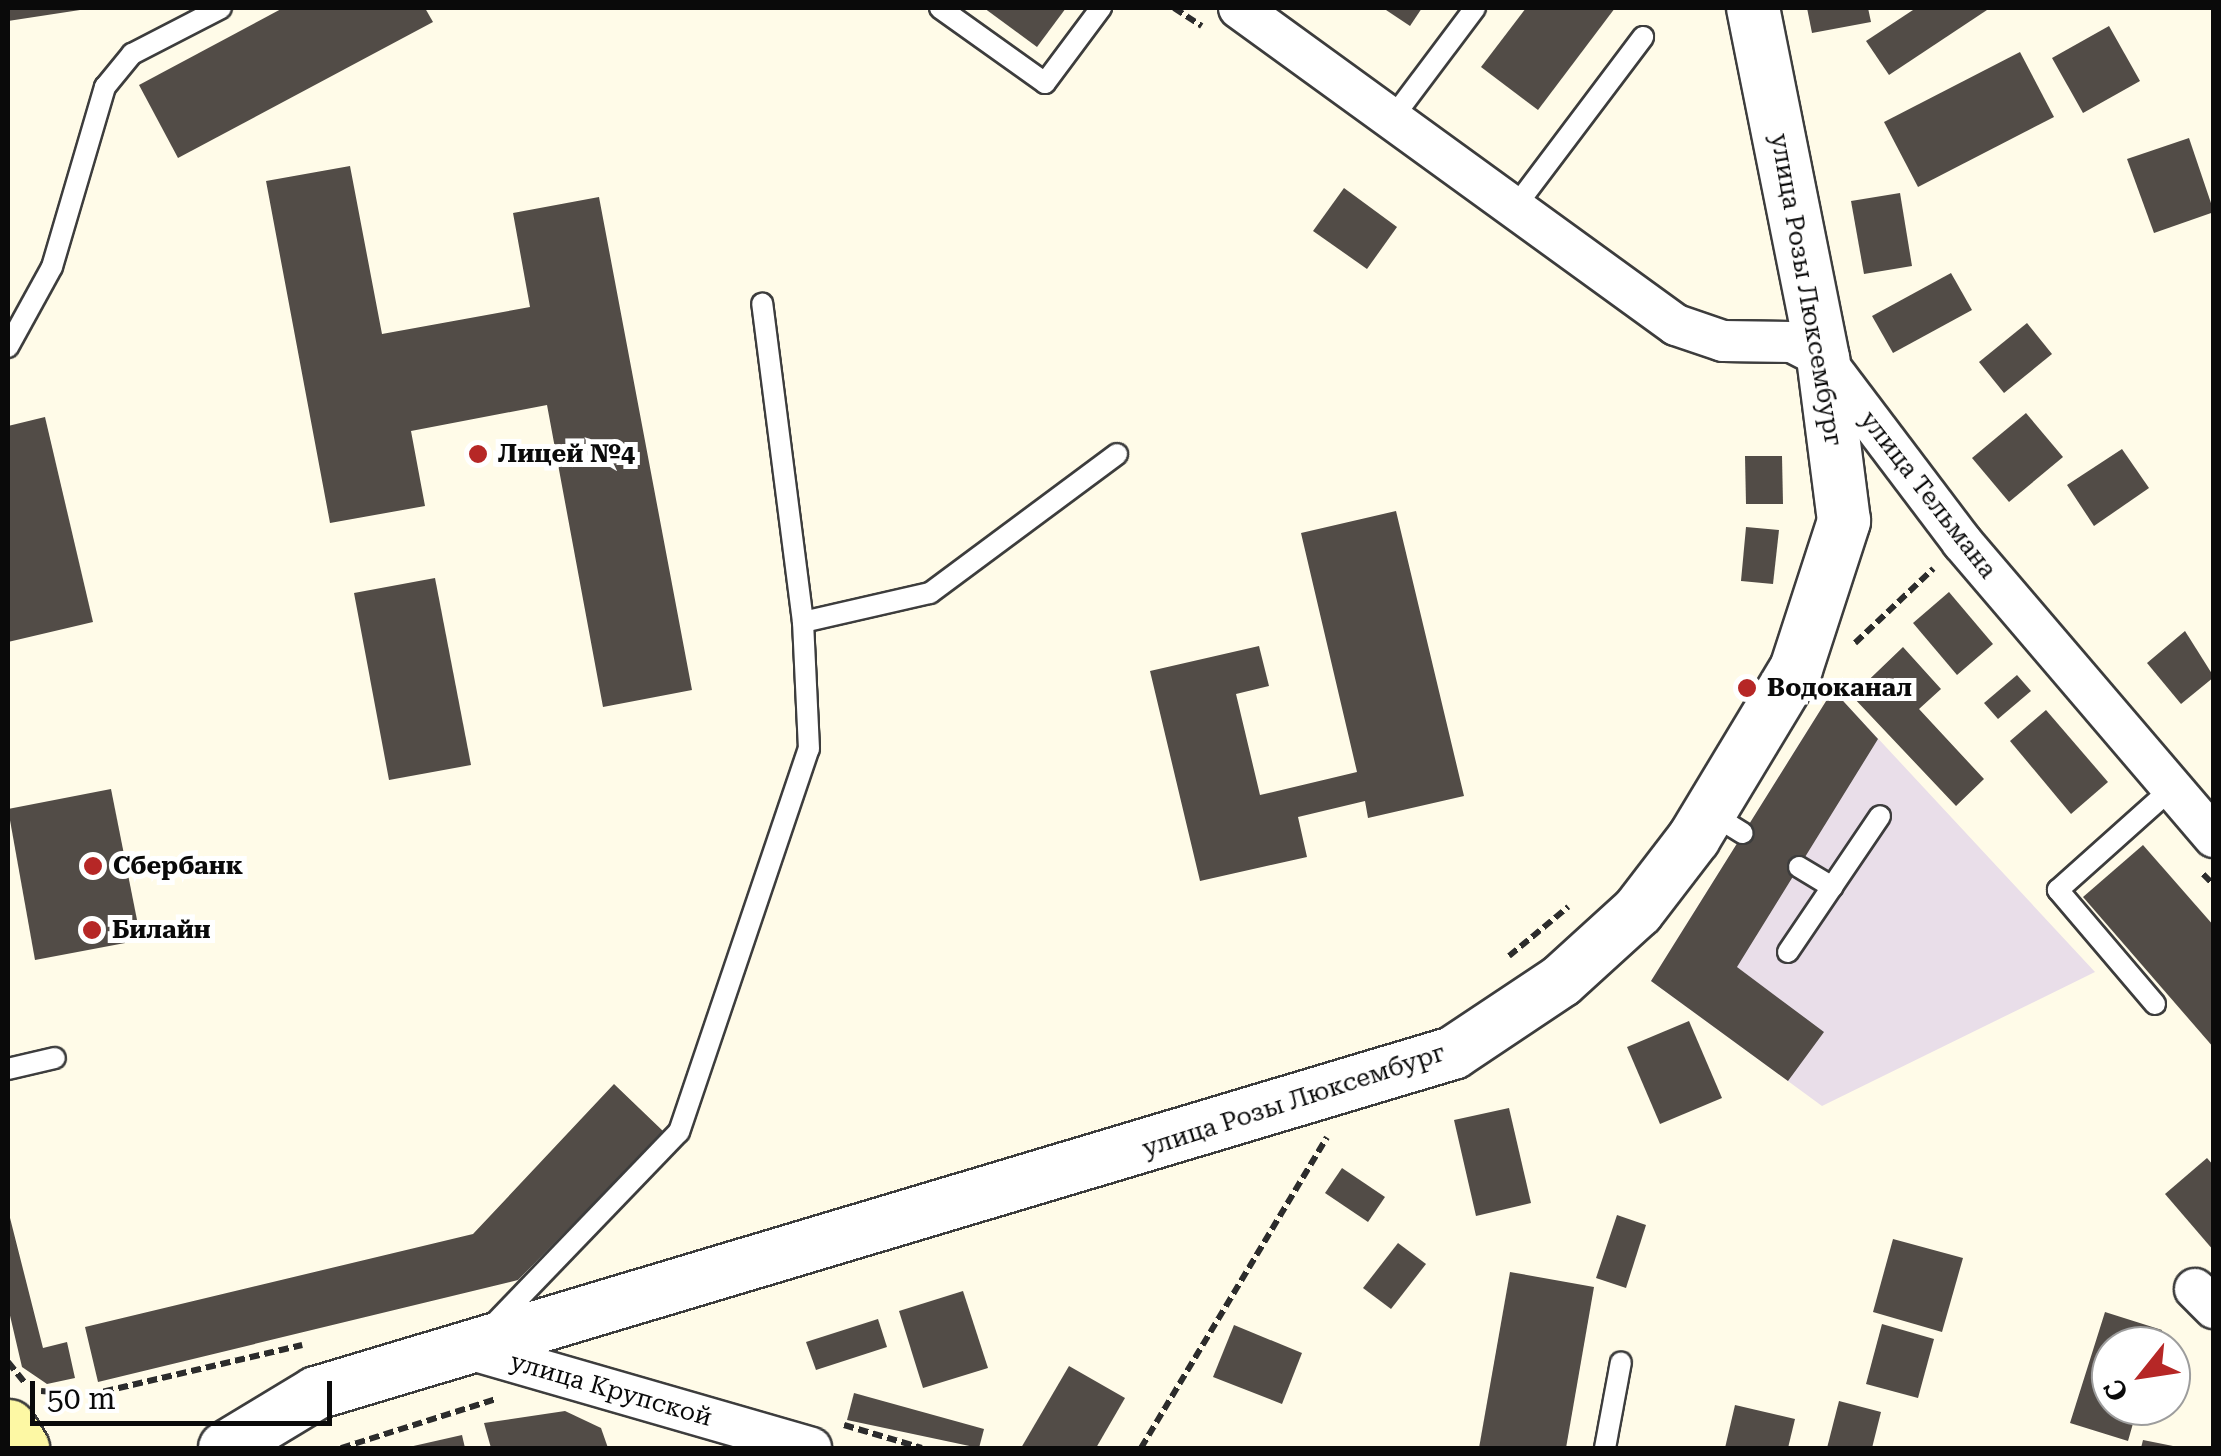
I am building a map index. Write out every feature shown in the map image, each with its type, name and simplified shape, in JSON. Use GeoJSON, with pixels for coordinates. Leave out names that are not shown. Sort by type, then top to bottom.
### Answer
{"type":"FeatureCollection","features":[{"type":"Feature","properties":{"kind":"main road"},"geometry":{"type":"LineString","coordinates":[[8,1427],[21,1448]]}},
{"type":"Feature","properties":{"kind":"street"},"geometry":{"type":"LineString","coordinates":[[1239,8],[1394,116],[1676,325],[1723,341],[1792,342],[1823,358]]}},
{"type":"Feature","properties":{"kind":"street","name":"улица Розы Люксембург"},"geometry":{"type":"LineString","coordinates":[[225,1448],[316,1393],[1452,1052],[1562,981],[1625,923],[1727,823],[1829,587],[1844,520],[1823,358],[1752,8]]}},
{"type":"Feature","properties":{"kind":"street","name":"улица Тельмана"},"geometry":{"type":"LineString","coordinates":[[1823,358],[2170,790],[2214,837]]}},
{"type":"Feature","properties":{"kind":"street","name":"улица Крупской"},"geometry":{"type":"LineString","coordinates":[[470,1349],[811,1448]]}},
{"type":"Feature","properties":{"kind":"lane"},"geometry":{"type":"LineString","coordinates":[[8,347],[52,268],[105,87],[132,54],[221,8]]}},
{"type":"Feature","properties":{"kind":"lane"},"geometry":{"type":"LineString","coordinates":[[940,8],[1045,83],[1102,8]]}},
{"type":"Feature","properties":{"kind":"lane"},"geometry":{"type":"LineString","coordinates":[[1394,116],[1475,8]]}},
{"type":"Feature","properties":{"kind":"lane"},"geometry":{"type":"LineString","coordinates":[[1515,207],[1644,37]]}},
{"type":"Feature","properties":{"kind":"lane"},"geometry":{"type":"LineString","coordinates":[[470,1349],[679,1132],[809,750],[802,622],[762,304]]}},
{"type":"Feature","properties":{"kind":"lane"},"geometry":{"type":"LineString","coordinates":[[802,622],[930,593],[1116,454]]}},
{"type":"Feature","properties":{"kind":"lane"},"geometry":{"type":"LineString","coordinates":[[2155,1004],[2058,890],[2170,790]]}},
{"type":"Feature","properties":{"kind":"lane"},"geometry":{"type":"LineString","coordinates":[[1788,952],[1880,816]]}},
{"type":"Feature","properties":{"kind":"lane"},"geometry":{"type":"LineString","coordinates":[[1800,867],[1832,887]]}},
{"type":"Feature","properties":{"kind":"lane"},"geometry":{"type":"LineString","coordinates":[[8,1069],[55,1058]]}},
{"type":"Feature","properties":{"kind":"lane"},"geometry":{"type":"LineString","coordinates":[[1604,1448],[1621,1362]]}},
{"type":"Feature","properties":{"kind":"path"},"geometry":{"type":"LineString","coordinates":[[1495,968],[1586,892]]}},
{"type":"Feature","properties":{"kind":"path"},"geometry":{"type":"LineString","coordinates":[[1141,1448],[1329,1131]]}},
{"type":"Feature","properties":{"kind":"path"},"geometry":{"type":"LineString","coordinates":[[8,1362],[30,1388],[89,1395]]}},
{"type":"Feature","properties":{"kind":"path"},"geometry":{"type":"LineString","coordinates":[[340,1448],[488,1404],[541,1370]]}},
{"type":"Feature","properties":{"kind":"shaded area","name":"Водоканал"},"geometry":{"type":"Polygon","coordinates":[[[1833,690],[2095,972],[1822,1106],[1651,981],[1833,690]]]}},
{"type":"Feature","properties":{"kind":"building"},"geometry":{"type":"Polygon","coordinates":[[[8,8],[80,8],[80,10],[8,21],[8,8]]]}},
{"type":"Feature","properties":{"kind":"building"},"geometry":{"type":"Polygon","coordinates":[[[283,8],[425,8],[433,22],[178,158],[139,85],[283,8]]]}},
{"type":"Feature","properties":{"kind":"building"},"geometry":{"type":"Polygon","coordinates":[[[984,8],[1066,8],[1037,47],[984,8]]]}},
{"type":"Feature","properties":{"kind":"building"},"geometry":{"type":"Polygon","coordinates":[[[1383,8],[1422,8],[1410,26],[1383,8]]]}},
{"type":"Feature","properties":{"kind":"building"},"geometry":{"type":"Polygon","coordinates":[[[1526,8],[1615,8],[1538,110],[1481,67],[1526,8]]]}},
{"type":"Feature","properties":{"kind":"building"},"geometry":{"type":"Polygon","coordinates":[[[1807,8],[1868,8],[1871,22],[1812,33],[1807,8]]]}},
{"type":"Feature","properties":{"kind":"building"},"geometry":{"type":"Polygon","coordinates":[[[1916,8],[1990,8],[1889,75],[1866,41],[1916,8]]]}},
{"type":"Feature","properties":{"kind":"building"},"geometry":{"type":"Polygon","coordinates":[[[2109,26],[2140,81],[2083,113],[2052,58],[2109,26]]]}},
{"type":"Feature","properties":{"kind":"building"},"geometry":{"type":"Polygon","coordinates":[[[2020,52],[2054,117],[1918,187],[1884,122],[2020,52]]]}},
{"type":"Feature","properties":{"kind":"building"},"geometry":{"type":"Polygon","coordinates":[[[2189,138],[2214,212],[2154,233],[2127,159],[2189,138]]]}},
{"type":"Feature","properties":{"kind":"building"},"geometry":{"type":"Polygon","coordinates":[[[350,166],[382,334],[530,307],[513,213],[599,197],[692,690],[603,707],[547,405],[411,431],[425,506],[330,523],[266,181],[350,166]]]}},
{"type":"Feature","properties":{"kind":"building"},"geometry":{"type":"Polygon","coordinates":[[[1344,188],[1397,227],[1367,269],[1313,231],[1344,188]]]}},
{"type":"Feature","properties":{"kind":"building"},"geometry":{"type":"Polygon","coordinates":[[[1900,193],[1912,266],[1864,274],[1851,201],[1900,193]]]}},
{"type":"Feature","properties":{"kind":"building"},"geometry":{"type":"Polygon","coordinates":[[[1951,273],[1972,310],[1893,353],[1872,316],[1951,273]]]}},
{"type":"Feature","properties":{"kind":"building"},"geometry":{"type":"Polygon","coordinates":[[[2027,323],[2052,354],[2004,393],[1979,362],[2027,323]]]}},
{"type":"Feature","properties":{"kind":"building"},"geometry":{"type":"Polygon","coordinates":[[[2026,413],[2063,457],[2009,502],[1972,458],[2026,413]]]}},
{"type":"Feature","properties":{"kind":"building"},"geometry":{"type":"Polygon","coordinates":[[[45,417],[93,622],[8,642],[8,426],[45,417]]]}},
{"type":"Feature","properties":{"kind":"building"},"geometry":{"type":"Polygon","coordinates":[[[2122,449],[2149,488],[2094,526],[2067,485],[2122,449]]]}},
{"type":"Feature","properties":{"kind":"building"},"geometry":{"type":"Polygon","coordinates":[[[1745,456],[1782,456],[1783,504],[1746,504],[1745,456]]]}},
{"type":"Feature","properties":{"kind":"building"},"geometry":{"type":"Polygon","coordinates":[[[1396,511],[1464,796],[1368,818],[1365,801],[1298,817],[1307,857],[1200,881],[1150,671],[1259,646],[1269,686],[1236,694],[1260,795],[1357,772],[1301,533],[1396,511]]]}},
{"type":"Feature","properties":{"kind":"building"},"geometry":{"type":"Polygon","coordinates":[[[1746,527],[1779,530],[1773,584],[1741,581],[1746,527]]]}},
{"type":"Feature","properties":{"kind":"building"},"geometry":{"type":"Polygon","coordinates":[[[435,578],[471,765],[389,780],[354,593],[435,578]]]}},
{"type":"Feature","properties":{"kind":"building"},"geometry":{"type":"Polygon","coordinates":[[[1949,592],[1993,644],[1957,675],[1913,623],[1949,592]]]}},
{"type":"Feature","properties":{"kind":"building"},"geometry":{"type":"Polygon","coordinates":[[[2185,631],[2214,677],[2181,704],[2147,663],[2185,631]]]}},
{"type":"Feature","properties":{"kind":"building"},"geometry":{"type":"Polygon","coordinates":[[[1903,647],[1941,689],[1919,709],[1984,779],[1956,806],[1852,696],[1903,647]]]}},
{"type":"Feature","properties":{"kind":"building"},"geometry":{"type":"Polygon","coordinates":[[[2017,675],[2031,691],[1998,719],[1984,703],[2017,675]]]}},
{"type":"Feature","properties":{"kind":"building"},"geometry":{"type":"Polygon","coordinates":[[[1833,690],[1878,739],[1737,967],[1824,1032],[1788,1081],[1651,981],[1833,690]]]}},
{"type":"Feature","properties":{"kind":"building"},"geometry":{"type":"Polygon","coordinates":[[[2046,710],[2108,782],[2071,814],[2010,741],[2046,710]]]}},
{"type":"Feature","properties":{"kind":"building"},"geometry":{"type":"Polygon","coordinates":[[[111,789],[141,940],[35,960],[8,809],[111,789]]]}},
{"type":"Feature","properties":{"kind":"building"},"geometry":{"type":"Polygon","coordinates":[[[2143,845],[2214,926],[2214,1048],[2083,897],[2143,845]]]}},
{"type":"Feature","properties":{"kind":"building"},"geometry":{"type":"Polygon","coordinates":[[[1689,1021],[1722,1098],[1660,1124],[1627,1047],[1689,1021]]]}},
{"type":"Feature","properties":{"kind":"building"},"geometry":{"type":"Polygon","coordinates":[[[614,1084],[664,1132],[518,1280],[98,1382],[85,1327],[473,1234],[614,1084]]]}},
{"type":"Feature","properties":{"kind":"building"},"geometry":{"type":"Polygon","coordinates":[[[1509,1108],[1531,1203],[1476,1216],[1454,1120],[1509,1108]]]}},
{"type":"Feature","properties":{"kind":"building"},"geometry":{"type":"Polygon","coordinates":[[[2207,1158],[2214,1166],[2214,1251],[2165,1194],[2207,1158]]]}},
{"type":"Feature","properties":{"kind":"building"},"geometry":{"type":"Polygon","coordinates":[[[1342,1168],[1385,1197],[1368,1222],[1325,1193],[1342,1168]]]}},
{"type":"Feature","properties":{"kind":"building"},"geometry":{"type":"Polygon","coordinates":[[[8,1210],[43,1348],[67,1342],[75,1378],[47,1384],[22,1367],[8,1307],[8,1210]]]}},
{"type":"Feature","properties":{"kind":"building"},"geometry":{"type":"Polygon","coordinates":[[[1617,1215],[1646,1225],[1626,1288],[1596,1278],[1617,1215]]]}},
{"type":"Feature","properties":{"kind":"building"},"geometry":{"type":"Polygon","coordinates":[[[1893,1239],[1963,1258],[1942,1332],[1873,1312],[1893,1239]]]}},
{"type":"Feature","properties":{"kind":"building"},"geometry":{"type":"Polygon","coordinates":[[[1398,1243],[1426,1264],[1391,1309],[1363,1288],[1398,1243]]]}},
{"type":"Feature","properties":{"kind":"building"},"geometry":{"type":"Polygon","coordinates":[[[1510,1272],[1594,1287],[1566,1448],[1479,1448],[1510,1272]]]}},
{"type":"Feature","properties":{"kind":"building"},"geometry":{"type":"Polygon","coordinates":[[[963,1291],[988,1368],[923,1388],[899,1311],[963,1291]]]}},
{"type":"Feature","properties":{"kind":"building"},"geometry":{"type":"Polygon","coordinates":[[[2105,1312],[2149,1326],[2101,1326],[2105,1312]]]}},
{"type":"Feature","properties":{"kind":"building"},"geometry":{"type":"Polygon","coordinates":[[[878,1319],[887,1347],[816,1370],[806,1342],[878,1319]]]}},
{"type":"Feature","properties":{"kind":"building"},"geometry":{"type":"Polygon","coordinates":[[[1882,1324],[1934,1339],[1918,1398],[1866,1384],[1882,1324]]]}},
{"type":"Feature","properties":{"kind":"building"},"geometry":{"type":"Polygon","coordinates":[[[1234,1325],[1302,1353],[1282,1404],[1213,1377],[1234,1325]]]}},
{"type":"Feature","properties":{"kind":"building"},"geometry":{"type":"Polygon","coordinates":[[[2091,1356],[2091,1426],[2132,1426],[2128,1441],[2070,1423],[2091,1356]]]}},
{"type":"Feature","properties":{"kind":"building"},"geometry":{"type":"Polygon","coordinates":[[[1069,1366],[1125,1398],[1096,1448],[1021,1448],[1069,1366]]]}},
{"type":"Feature","properties":{"kind":"building"},"geometry":{"type":"Polygon","coordinates":[[[854,1393],[984,1429],[979,1448],[847,1420],[854,1393]]]}},
{"type":"Feature","properties":{"kind":"building"},"geometry":{"type":"Polygon","coordinates":[[[1839,1401],[1881,1412],[1872,1448],[1827,1448],[1839,1401]]]}},
{"type":"Feature","properties":{"kind":"building"},"geometry":{"type":"Polygon","coordinates":[[[1735,1405],[1795,1419],[1788,1448],[1725,1448],[1735,1405]]]}},
{"type":"Feature","properties":{"kind":"building"},"geometry":{"type":"Polygon","coordinates":[[[565,1411],[601,1428],[608,1448],[491,1448],[484,1423],[565,1411]]]}},
{"type":"Feature","properties":{"kind":"building"},"geometry":{"type":"Polygon","coordinates":[[[462,1435],[465,1448],[409,1448],[409,1447],[462,1435]]]}},
{"type":"Feature","properties":{"kind":"building"},"geometry":{"type":"Polygon","coordinates":[[[2143,1440],[2178,1447],[2178,1448],[2141,1448],[2143,1440]]]}},
{"type":"Feature","properties":{"kind":"place","name":"Лицей №4"},"geometry":{"type":"Point","coordinates":[478,454]}},
{"type":"Feature","properties":{"kind":"place","name":"Водоканал"},"geometry":{"type":"Point","coordinates":[1747,688]}},
{"type":"Feature","properties":{"kind":"place","name":"Сбербанк"},"geometry":{"type":"Point","coordinates":[93,866]}},
{"type":"Feature","properties":{"kind":"place","name":"Билайн"},"geometry":{"type":"Point","coordinates":[92,930]}}]}
